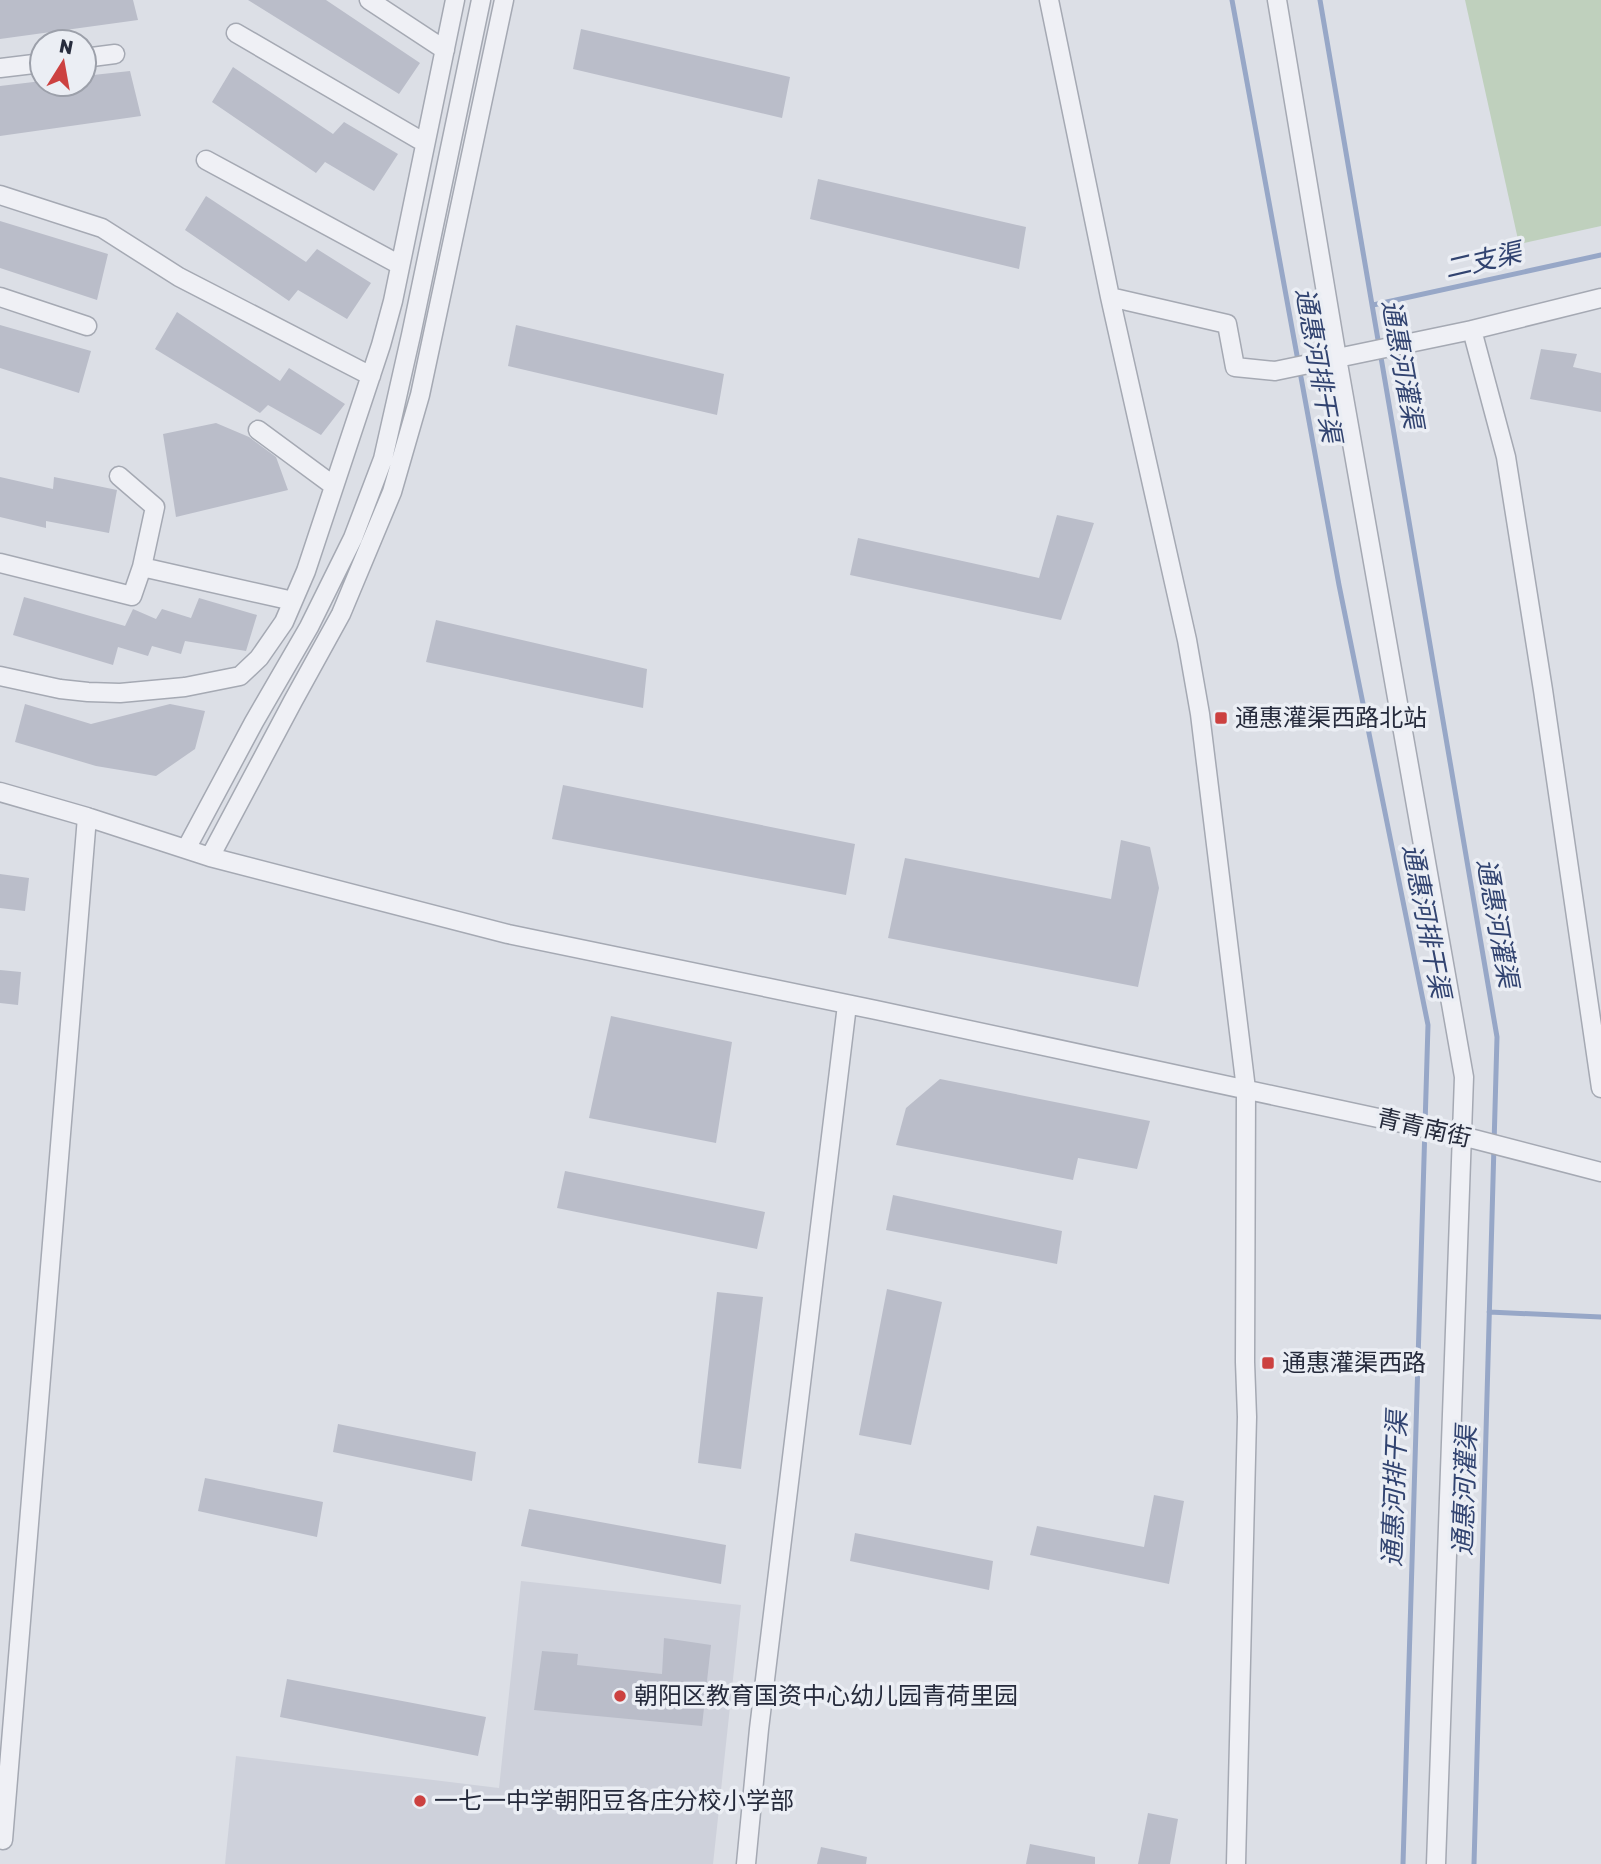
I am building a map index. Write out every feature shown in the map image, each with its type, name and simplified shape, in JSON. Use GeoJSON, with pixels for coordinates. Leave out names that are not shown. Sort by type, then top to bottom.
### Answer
{"type":"FeatureCollection","features":[{"type":"Feature","properties":{"kind":"street"},"geometry":{"type":"LineString","coordinates":[[369,0],[445,50]]}},
{"type":"Feature","properties":{"kind":"street"},"geometry":{"type":"LineString","coordinates":[[0,676],[60,689],[99,692],[185,687],[240,676],[259,659],[284,622],[306,570],[371,376],[393,301],[455,0]]}},
{"type":"Feature","properties":{"kind":"street"},"geometry":{"type":"LineString","coordinates":[[186,849],[320,604],[353,538],[383,459],[481,0]]}},
{"type":"Feature","properties":{"kind":"street"},"geometry":{"type":"LineString","coordinates":[[211,857],[292,701],[341,614],[393,492],[420,396],[504,0]]}},
{"type":"Feature","properties":{"kind":"street"},"geometry":{"type":"LineString","coordinates":[[1049,0],[1110,297],[1187,640],[1200,714],[1246,1089],[1247,1417],[1236,1864]]}},
{"type":"Feature","properties":{"kind":"street"},"geometry":{"type":"LineString","coordinates":[[1277,0],[1336,358],[1464,1077],[1436,1864]]}},
{"type":"Feature","properties":{"kind":"street"},"geometry":{"type":"LineString","coordinates":[[236,33],[425,143]]}},
{"type":"Feature","properties":{"kind":"street"},"geometry":{"type":"LineString","coordinates":[[98,56],[115,54]]}},
{"type":"Feature","properties":{"kind":"street"},"geometry":{"type":"LineString","coordinates":[[0,68],[28,65]]}},
{"type":"Feature","properties":{"kind":"street"},"geometry":{"type":"LineString","coordinates":[[206,160],[400,265]]}},
{"type":"Feature","properties":{"kind":"street"},"geometry":{"type":"LineString","coordinates":[[0,195],[102,228],[179,277],[371,376]]}},
{"type":"Feature","properties":{"kind":"street"},"geometry":{"type":"LineString","coordinates":[[0,297],[87,326]]}},
{"type":"Feature","properties":{"kind":"street"},"geometry":{"type":"LineString","coordinates":[[1110,297],[1227,324],[1235,367],[1275,370],[1472,330],[1601,298]]}},
{"type":"Feature","properties":{"kind":"street"},"geometry":{"type":"LineString","coordinates":[[1472,330],[1506,457],[1601,1088]]}},
{"type":"Feature","properties":{"kind":"street"},"geometry":{"type":"LineString","coordinates":[[258,430],[334,486]]}},
{"type":"Feature","properties":{"kind":"street"},"geometry":{"type":"LineString","coordinates":[[0,563],[132,596],[142,567],[155,507],[119,476]]}},
{"type":"Feature","properties":{"kind":"street"},"geometry":{"type":"LineString","coordinates":[[142,567],[293,601]]}},
{"type":"Feature","properties":{"kind":"street","name":"青青南街"},"geometry":{"type":"LineString","coordinates":[[0,792],[211,857],[508,934],[1462,1136],[1601,1172]]}},
{"type":"Feature","properties":{"kind":"street"},"geometry":{"type":"LineString","coordinates":[[3,1840],[87,817]]}},
{"type":"Feature","properties":{"kind":"street"},"geometry":{"type":"LineString","coordinates":[[747,1864],[761,1715],[847,1004]]}},
{"type":"Feature","properties":{"kind":"shaded area"},"geometry":{"type":"Polygon","coordinates":[[[521,1581],[741,1605],[713,1864],[225,1864],[236,1756],[499,1788],[521,1581]]]}},
{"type":"Feature","properties":{"kind":"green space"},"geometry":{"type":"Polygon","coordinates":[[[1465,0],[1601,0],[1601,226],[1519,244],[1465,0]]]}},
{"type":"Feature","properties":{"kind":"building"},"geometry":{"type":"Polygon","coordinates":[[[0,0],[133,0],[138,20],[80,28],[28,28],[28,35],[0,39],[0,0]]]}},
{"type":"Feature","properties":{"kind":"building"},"geometry":{"type":"Polygon","coordinates":[[[248,0],[326,0],[420,63],[399,94],[248,0]]]}},
{"type":"Feature","properties":{"kind":"building"},"geometry":{"type":"Polygon","coordinates":[[[581,29],[790,77],[782,118],[573,69],[581,29]]]}},
{"type":"Feature","properties":{"kind":"building"},"geometry":{"type":"Polygon","coordinates":[[[233,67],[333,134],[344,122],[398,154],[374,191],[325,162],[316,173],[212,102],[233,67]]]}},
{"type":"Feature","properties":{"kind":"building"},"geometry":{"type":"Polygon","coordinates":[[[130,71],[141,116],[0,136],[0,86],[28,83],[28,98],[98,98],[98,74],[130,71]]]}},
{"type":"Feature","properties":{"kind":"building"},"geometry":{"type":"Polygon","coordinates":[[[818,179],[1026,227],[1019,269],[810,219],[818,179]]]}},
{"type":"Feature","properties":{"kind":"building"},"geometry":{"type":"Polygon","coordinates":[[[206,196],[306,262],[317,249],[371,283],[347,319],[298,290],[289,301],[185,230],[206,196]]]}},
{"type":"Feature","properties":{"kind":"building"},"geometry":{"type":"Polygon","coordinates":[[[0,221],[108,254],[97,300],[0,268],[0,221]]]}},
{"type":"Feature","properties":{"kind":"building"},"geometry":{"type":"Polygon","coordinates":[[[177,312],[280,381],[289,368],[345,404],[321,435],[268,405],[260,413],[155,349],[177,312]]]}},
{"type":"Feature","properties":{"kind":"building"},"geometry":{"type":"Polygon","coordinates":[[[0,325],[91,351],[79,393],[0,368],[0,325]]]}},
{"type":"Feature","properties":{"kind":"building"},"geometry":{"type":"Polygon","coordinates":[[[516,325],[724,374],[717,415],[508,366],[516,325]]]}},
{"type":"Feature","properties":{"kind":"building"},"geometry":{"type":"Polygon","coordinates":[[[1541,349],[1577,354],[1573,367],[1601,373],[1601,412],[1530,399],[1541,349]]]}},
{"type":"Feature","properties":{"kind":"building"},"geometry":{"type":"Polygon","coordinates":[[[216,423],[249,437],[276,457],[288,490],[176,517],[163,434],[216,423]]]}},
{"type":"Feature","properties":{"kind":"building"},"geometry":{"type":"Polygon","coordinates":[[[0,477],[53,489],[54,477],[117,490],[109,533],[46,521],[46,528],[0,517],[0,477]]]}},
{"type":"Feature","properties":{"kind":"building"},"geometry":{"type":"Polygon","coordinates":[[[1057,515],[1094,523],[1061,620],[850,575],[858,538],[1039,578],[1057,515]]]}},
{"type":"Feature","properties":{"kind":"building"},"geometry":{"type":"Polygon","coordinates":[[[24,597],[125,626],[133,609],[156,619],[162,609],[191,618],[199,598],[257,615],[246,651],[185,641],[181,654],[152,646],[148,656],[118,647],[113,665],[13,635],[24,597]]]}},
{"type":"Feature","properties":{"kind":"building"},"geometry":{"type":"Polygon","coordinates":[[[436,620],[647,669],[643,708],[426,662],[436,620]]]}},
{"type":"Feature","properties":{"kind":"building"},"geometry":{"type":"Polygon","coordinates":[[[25,704],[91,724],[170,704],[205,711],[195,749],[156,776],[96,766],[15,742],[25,704]]]}},
{"type":"Feature","properties":{"kind":"building"},"geometry":{"type":"Polygon","coordinates":[[[563,785],[855,844],[846,895],[552,839],[563,785]]]}},
{"type":"Feature","properties":{"kind":"building"},"geometry":{"type":"Polygon","coordinates":[[[1121,840],[1150,847],[1159,888],[1138,987],[888,938],[905,858],[1111,899],[1121,840]]]}},
{"type":"Feature","properties":{"kind":"building"},"geometry":{"type":"Polygon","coordinates":[[[0,874],[29,878],[25,911],[0,908],[0,874]]]}},
{"type":"Feature","properties":{"kind":"building"},"geometry":{"type":"Polygon","coordinates":[[[0,970],[21,972],[18,1005],[0,1003],[0,970]]]}},
{"type":"Feature","properties":{"kind":"building"},"geometry":{"type":"Polygon","coordinates":[[[611,1016],[732,1042],[716,1143],[589,1118],[611,1016]]]}},
{"type":"Feature","properties":{"kind":"building"},"geometry":{"type":"Polygon","coordinates":[[[940,1079],[1150,1121],[1137,1169],[1078,1158],[1073,1180],[896,1145],[906,1108],[940,1079]]]}},
{"type":"Feature","properties":{"kind":"building"},"geometry":{"type":"Polygon","coordinates":[[[565,1171],[765,1212],[757,1249],[557,1208],[565,1171]]]}},
{"type":"Feature","properties":{"kind":"building"},"geometry":{"type":"Polygon","coordinates":[[[893,1195],[1062,1231],[1057,1264],[886,1230],[893,1195]]]}},
{"type":"Feature","properties":{"kind":"building"},"geometry":{"type":"Polygon","coordinates":[[[887,1289],[942,1302],[911,1445],[859,1435],[887,1289]]]}},
{"type":"Feature","properties":{"kind":"building"},"geometry":{"type":"Polygon","coordinates":[[[717,1292],[763,1297],[741,1469],[698,1463],[717,1292]]]}},
{"type":"Feature","properties":{"kind":"building"},"geometry":{"type":"Polygon","coordinates":[[[338,1424],[476,1452],[472,1481],[333,1452],[338,1424]]]}},
{"type":"Feature","properties":{"kind":"building"},"geometry":{"type":"Polygon","coordinates":[[[205,1478],[323,1502],[317,1537],[198,1511],[205,1478]]]}},
{"type":"Feature","properties":{"kind":"building"},"geometry":{"type":"Polygon","coordinates":[[[1154,1495],[1184,1501],[1169,1584],[1030,1555],[1037,1526],[1144,1547],[1154,1495]]]}},
{"type":"Feature","properties":{"kind":"building"},"geometry":{"type":"Polygon","coordinates":[[[529,1509],[726,1545],[721,1584],[521,1546],[529,1509]]]}},
{"type":"Feature","properties":{"kind":"building"},"geometry":{"type":"Polygon","coordinates":[[[855,1533],[993,1561],[989,1590],[850,1561],[855,1533]]]}},
{"type":"Feature","properties":{"kind":"building"},"geometry":{"type":"Polygon","coordinates":[[[664,1638],[711,1645],[702,1726],[534,1710],[542,1651],[578,1654],[577,1665],[662,1674],[664,1638]]]}},
{"type":"Feature","properties":{"kind":"building"},"geometry":{"type":"Polygon","coordinates":[[[287,1679],[486,1717],[478,1756],[280,1717],[287,1679]]]}},
{"type":"Feature","properties":{"kind":"building"},"geometry":{"type":"Polygon","coordinates":[[[1148,1813],[1178,1819],[1170,1864],[1138,1864],[1148,1813]]]}},
{"type":"Feature","properties":{"kind":"building"},"geometry":{"type":"Polygon","coordinates":[[[1030,1844],[1095,1857],[1095,1864],[1026,1864],[1030,1844]]]}},
{"type":"Feature","properties":{"kind":"building"},"geometry":{"type":"Polygon","coordinates":[[[821,1847],[867,1857],[866,1864],[817,1864],[821,1847]]]}},
{"type":"Feature","properties":{"kind":"waterway","name":"通惠河排干渠"},"geometry":{"type":"LineString","coordinates":[[1232,0],[1339,585],[1428,1025],[1403,1864]]}},
{"type":"Feature","properties":{"kind":"waterway","name":"通惠河灌渠"},"geometry":{"type":"LineString","coordinates":[[1320,0],[1497,1037],[1474,1864]]}},
{"type":"Feature","properties":{"kind":"waterway","name":"二支渠"},"geometry":{"type":"LineString","coordinates":[[1373,305],[1601,255]]}},
{"type":"Feature","properties":{"kind":"waterway"},"geometry":{"type":"LineString","coordinates":[[1489,1312],[1601,1317]]}},
{"type":"Feature","properties":{"kind":"place","name":"通惠灌渠西路北站"},"geometry":{"type":"Point","coordinates":[1221,718]}},
{"type":"Feature","properties":{"kind":"place","name":"通惠灌渠西路"},"geometry":{"type":"Point","coordinates":[1268,1363]}},
{"type":"Feature","properties":{"kind":"place","name":"朝阳区教育国资中心幼儿园青荷里园"},"geometry":{"type":"Point","coordinates":[620,1696]}},
{"type":"Feature","properties":{"kind":"place","name":"一七一中学朝阳豆各庄分校小学部"},"geometry":{"type":"Point","coordinates":[420,1801]}}]}
